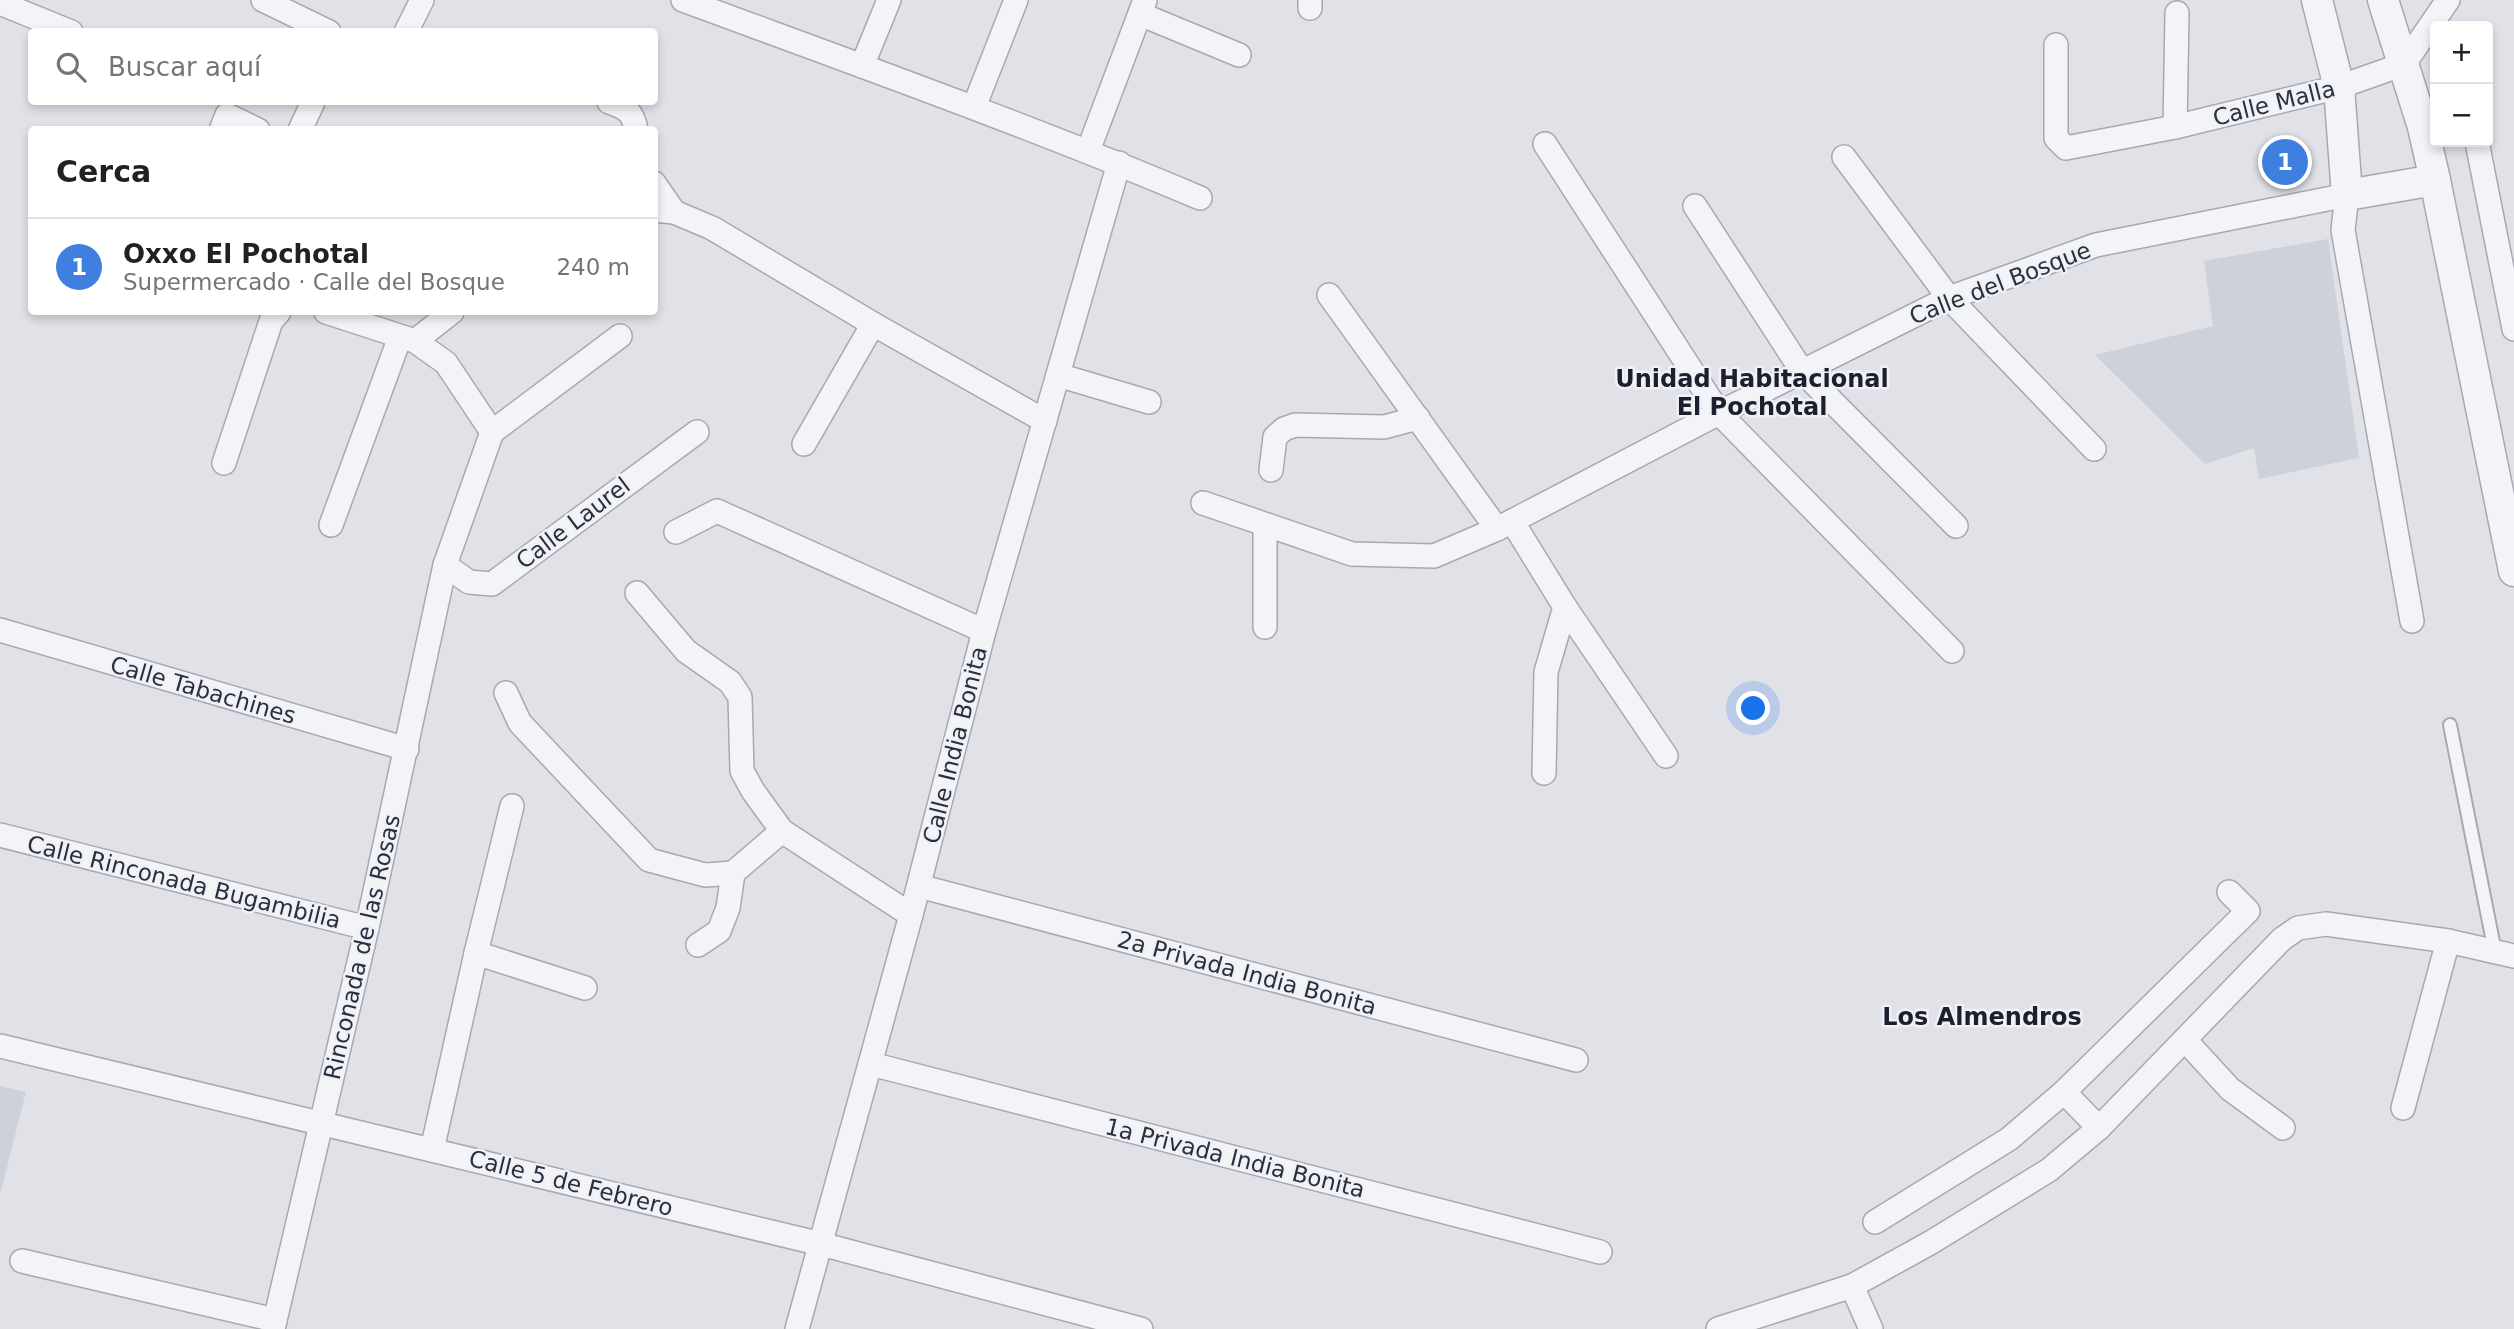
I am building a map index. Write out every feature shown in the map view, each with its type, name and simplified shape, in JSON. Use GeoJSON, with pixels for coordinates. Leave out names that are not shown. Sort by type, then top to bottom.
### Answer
{"type":"FeatureCollection","features":[{"type":"Feature","properties":{"kind":"street"},"geometry":{"type":"LineString","coordinates":[[263,0],[321,28]]}},
{"type":"Feature","properties":{"kind":"street"},"geometry":{"type":"LineString","coordinates":[[408,28],[422,0]]}},
{"type":"Feature","properties":{"kind":"street"},"geometry":{"type":"LineString","coordinates":[[683,0],[974,107],[1119,163],[1200,198]]}},
{"type":"Feature","properties":{"kind":"street"},"geometry":{"type":"LineString","coordinates":[[862,66],[890,0]]}},
{"type":"Feature","properties":{"kind":"street"},"geometry":{"type":"LineString","coordinates":[[974,107],[1016,0]]}},
{"type":"Feature","properties":{"kind":"street"},"geometry":{"type":"LineString","coordinates":[[2317,0],[2339,87],[2347,195],[2343,230],[2412,621]]}},
{"type":"Feature","properties":{"kind":"street"},"geometry":{"type":"LineString","coordinates":[[2383,0],[2423,127],[2514,571]]}},
{"type":"Feature","properties":{"kind":"street"},"geometry":{"type":"LineString","coordinates":[[2404,64],[2448,0]]}},
{"type":"Feature","properties":{"kind":"street"},"geometry":{"type":"LineString","coordinates":[[2448,0],[2453,21]]}},
{"type":"Feature","properties":{"kind":"street"},"geometry":{"type":"LineString","coordinates":[[0,3],[61,28]]}},
{"type":"Feature","properties":{"kind":"street"},"geometry":{"type":"LineString","coordinates":[[1088,151],[1143,7],[1239,55]]}},
{"type":"Feature","properties":{"kind":"street"},"geometry":{"type":"LineString","coordinates":[[2175,127],[2177,13]]}},
{"type":"Feature","properties":{"kind":"street","name":"Calle Malla"},"geometry":{"type":"LineString","coordinates":[[2056,45],[2056,138],[2066,148],[2175,127],[2339,87],[2404,64]]}},
{"type":"Feature","properties":{"kind":"street"},"geometry":{"type":"LineString","coordinates":[[302,126],[312,105]]}},
{"type":"Feature","properties":{"kind":"street"},"geometry":{"type":"LineString","coordinates":[[620,105],[634,117],[635,126]]}},
{"type":"Feature","properties":{"kind":"street"},"geometry":{"type":"LineString","coordinates":[[1545,144],[1719,413],[1952,651]]}},
{"type":"Feature","properties":{"kind":"street"},"geometry":{"type":"LineString","coordinates":[[2478,147],[2514,329]]}},
{"type":"Feature","properties":{"kind":"street"},"geometry":{"type":"LineString","coordinates":[[1844,157],[1950,298],[2094,449]]}},
{"type":"Feature","properties":{"kind":"street","name":"Calle India Bonita"},"geometry":{"type":"LineString","coordinates":[[797,1329],[919,886],[984,631],[1119,163]]}},
{"type":"Feature","properties":{"kind":"street","name":"Calle del Bosque"},"geometry":{"type":"LineString","coordinates":[[1203,503],[1352,554],[1434,556],[1504,525],[1719,413],[1950,298],[2096,245],[2435,180]]}},
{"type":"Feature","properties":{"kind":"street"},"geometry":{"type":"LineString","coordinates":[[658,194],[664,211],[712,228],[873,324],[1045,421]]}},
{"type":"Feature","properties":{"kind":"street"},"geometry":{"type":"LineString","coordinates":[[1695,206],[1802,371],[1956,526]]}},
{"type":"Feature","properties":{"kind":"street"},"geometry":{"type":"LineString","coordinates":[[1329,295],[1418,418],[1504,525],[1564,607],[1666,756]]}},
{"type":"Feature","properties":{"kind":"street"},"geometry":{"type":"LineString","coordinates":[[224,463],[271,321],[276,315]]}},
{"type":"Feature","properties":{"kind":"street"},"geometry":{"type":"LineString","coordinates":[[335,315],[407,339],[446,363],[492,432],[620,335]]}},
{"type":"Feature","properties":{"kind":"street"},"geometry":{"type":"LineString","coordinates":[[331,525],[407,339],[447,315]]}},
{"type":"Feature","properties":{"kind":"street"},"geometry":{"type":"LineString","coordinates":[[804,444],[873,324]]}},
{"type":"Feature","properties":{"kind":"street"},"geometry":{"type":"LineString","coordinates":[[1058,375],[1149,402]]}},
{"type":"Feature","properties":{"kind":"street"},"geometry":{"type":"LineString","coordinates":[[1271,470],[1275,437],[1284,429],[1295,425],[1384,427],[1418,418]]}},
{"type":"Feature","properties":{"kind":"street","name":"Rinconada de las Rosas"},"geometry":{"type":"LineString","coordinates":[[274,1324],[368,928],[445,565],[492,432]]}},
{"type":"Feature","properties":{"kind":"street","name":"Calle Laurel"},"geometry":{"type":"LineString","coordinates":[[445,565],[469,582],[492,584],[697,432]]}},
{"type":"Feature","properties":{"kind":"street"},"geometry":{"type":"LineString","coordinates":[[676,533],[717,511],[984,631]]}},
{"type":"Feature","properties":{"kind":"street"},"geometry":{"type":"LineString","coordinates":[[1265,525],[1265,627]]}},
{"type":"Feature","properties":{"kind":"street"},"geometry":{"type":"LineString","coordinates":[[637,593],[685,651],[730,682],[740,697],[742,771],[782,831],[911,915]]}},
{"type":"Feature","properties":{"kind":"street"},"geometry":{"type":"LineString","coordinates":[[1544,773],[1546,671],[1564,607]]}},
{"type":"Feature","properties":{"kind":"street","name":"Calle Tabachines"},"geometry":{"type":"LineString","coordinates":[[0,630],[407,749]]}},
{"type":"Feature","properties":{"kind":"street"},"geometry":{"type":"LineString","coordinates":[[506,693],[520,723],[649,860],[705,875],[733,873],[782,831]]}},
{"type":"Feature","properties":{"kind":"street"},"geometry":{"type":"LineString","coordinates":[[432,1150],[512,806]]}},
{"type":"Feature","properties":{"kind":"street","name":"Calle Rinconada Bugambilia"},"geometry":{"type":"LineString","coordinates":[[0,835],[368,928]]}},
{"type":"Feature","properties":{"kind":"street"},"geometry":{"type":"LineString","coordinates":[[698,945],[719,931],[728,908],[733,873]]}},
{"type":"Feature","properties":{"kind":"street","name":"2a Privada India Bonita"},"geometry":{"type":"LineString","coordinates":[[919,886],[1576,1060]]}},
{"type":"Feature","properties":{"kind":"street"},"geometry":{"type":"LineString","coordinates":[[1875,1222],[2009,1139],[2064,1092],[2248,911],[2229,892]]}},
{"type":"Feature","properties":{"kind":"street"},"geometry":{"type":"LineString","coordinates":[[1718,1329],[1852,1286],[1930,1243],[2049,1170],[2099,1128],[2282,939],[2298,928],[2326,924],[2448,942],[2504,954]]}},
{"type":"Feature","properties":{"kind":"street"},"geometry":{"type":"LineString","coordinates":[[2403,1108],[2448,942]]}},
{"type":"Feature","properties":{"kind":"street"},"geometry":{"type":"LineString","coordinates":[[476,953],[585,988]]}},
{"type":"Feature","properties":{"kind":"street"},"geometry":{"type":"LineString","coordinates":[[2185,1040],[2230,1089],[2283,1128]]}},
{"type":"Feature","properties":{"kind":"street","name":"Calle 5 de Febrero"},"geometry":{"type":"LineString","coordinates":[[0,1046],[821,1244],[1141,1329]]}},
{"type":"Feature","properties":{"kind":"street","name":"1a Privada India Bonita"},"geometry":{"type":"LineString","coordinates":[[871,1064],[1600,1252]]}},
{"type":"Feature","properties":{"kind":"street"},"geometry":{"type":"LineString","coordinates":[[2064,1092],[2099,1128]]}},
{"type":"Feature","properties":{"kind":"street"},"geometry":{"type":"LineString","coordinates":[[22,1261],[274,1324]]}},
{"type":"Feature","properties":{"kind":"street"},"geometry":{"type":"LineString","coordinates":[[1852,1286],[1871,1329]]}},
{"type":"Feature","properties":{"kind":"lane"},"geometry":{"type":"LineString","coordinates":[[2450,725],[2504,954]]}},
{"type":"Feature","properties":{"kind":"shaded area"},"geometry":{"type":"Polygon","coordinates":[[[2328,239],[2359,458],[2259,479],[2254,448],[2205,464],[2095,355],[2213,326],[2204,261],[2328,239]]]}},
{"type":"Feature","properties":{"kind":"shaded area"},"geometry":{"type":"Polygon","coordinates":[[[0,1086],[26,1092],[0,1195],[0,1086]]]}},
{"type":"Feature","properties":{"kind":"place","name":"Oxxo El Pochotal"},"geometry":{"type":"Point","coordinates":[2285,162]}},
{"type":"Feature","properties":{"kind":"district","name":"Unidad Habitacional El Pochotal"},"geometry":{"type":"Point","coordinates":[1752,393]}},
{"type":"Feature","properties":{"kind":"district","name":"Los Almendros"},"geometry":{"type":"Point","coordinates":[1982,1017]}}]}
